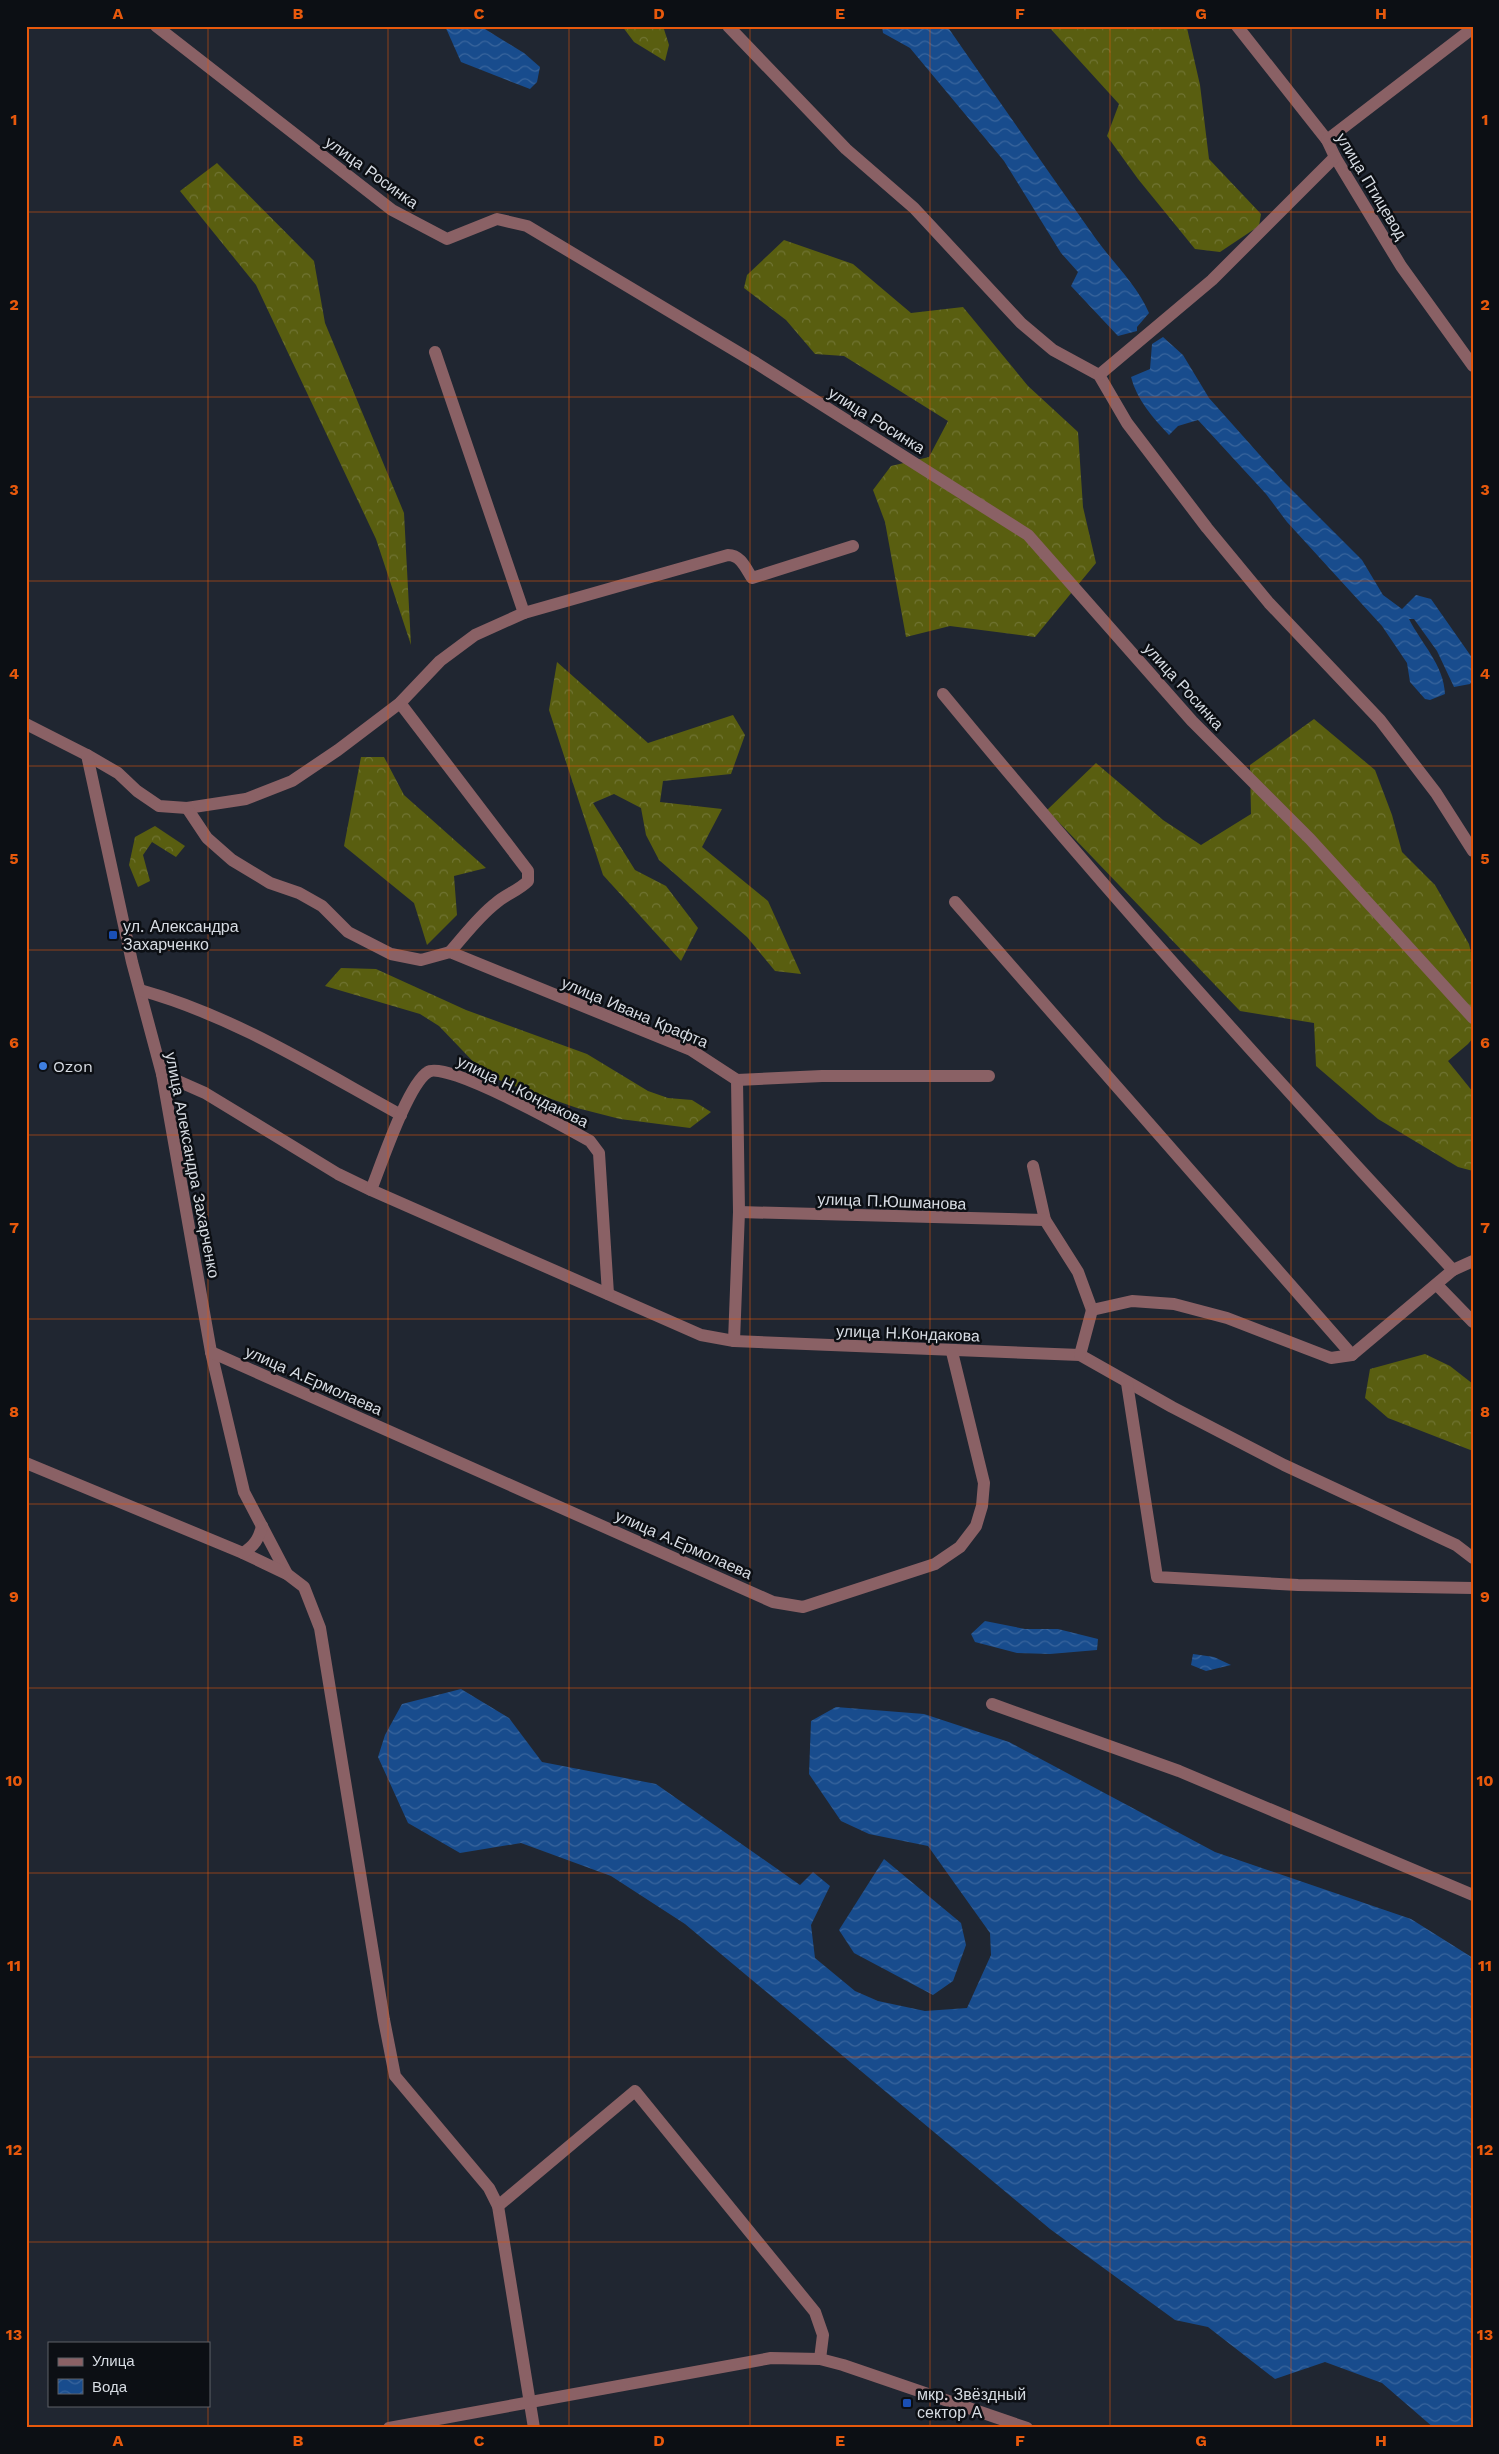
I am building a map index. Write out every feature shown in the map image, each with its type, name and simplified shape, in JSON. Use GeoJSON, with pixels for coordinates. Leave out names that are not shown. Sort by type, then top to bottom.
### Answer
{"type":"FeatureCollection","features":[{"type":"Feature","properties":{"kind":"street","name":"улица Росинка"},"geometry":{"type":"LineString","coordinates":[[156,26],[392,210],[447,239],[498,219],[527,226],[756,363],[1028,535],[1192,721],[1310,838],[1473,1018]]}},
{"type":"Feature","properties":{"kind":"street"},"geometry":{"type":"LineString","coordinates":[[728,26],[846,149],[914,208],[1022,323],[1053,350],[1099,375],[1127,423],[1207,528],[1269,603],[1380,720],[1436,793],[1473,851]]}},
{"type":"Feature","properties":{"kind":"street","name":"улица Птицевод"},"geometry":{"type":"LineString","coordinates":[[1238,27],[1327,140],[1335,157],[1401,266],[1473,366]]}},
{"type":"Feature","properties":{"kind":"street"},"geometry":{"type":"LineString","coordinates":[[1327,140],[1473,28]]}},
{"type":"Feature","properties":{"kind":"street"},"geometry":{"type":"LineString","coordinates":[[1099,375],[1212,280],[1335,157]]}},
{"type":"Feature","properties":{"kind":"street"},"geometry":{"type":"LineString","coordinates":[[435,352],[524,613]]}},
{"type":"Feature","properties":{"kind":"street"},"geometry":{"type":"LineString","coordinates":[[26,724],[118,773],[137,791],[159,806],[187,808],[246,799],[292,780],[400,702],[440,662],[475,635],[524,613],[728,555],[734,555],[741,561],[752,578],[853,546]]}},
{"type":"Feature","properties":{"kind":"street"},"geometry":{"type":"LineString","coordinates":[[943,694],[1040,811],[1205,1000],[1453,1270]]}},
{"type":"Feature","properties":{"kind":"street"},"geometry":{"type":"LineString","coordinates":[[187,808],[207,838],[232,860],[270,883],[299,893],[322,906],[348,932],[391,954],[421,960],[450,952],[480,917],[498,901],[520,889],[528,881],[528,871],[400,702]]}},
{"type":"Feature","properties":{"kind":"street","name":"улица Александра Захарченко"},"geometry":{"type":"LineString","coordinates":[[87,755],[106,848],[162,1074],[211,1352],[244,1492],[287,1574]]}},
{"type":"Feature","properties":{"kind":"street"},"geometry":{"type":"LineString","coordinates":[[955,902],[1352,1355]]}},
{"type":"Feature","properties":{"kind":"street","name":"улица Ивана Крафта"},"geometry":{"type":"LineString","coordinates":[[450,952],[691,1050],[737,1080]]}},
{"type":"Feature","properties":{"kind":"street"},"geometry":{"type":"LineString","coordinates":[[140,990],[179,1001],[246,1030],[401,1115]]}},
{"type":"Feature","properties":{"kind":"street","name":"улица Н.Кондакова"},"geometry":{"type":"LineString","coordinates":[[370,1190],[401,1115],[420,1078],[430,1070],[440,1069],[499,1093],[590,1141],[600,1153],[608,1294]]}},
{"type":"Feature","properties":{"kind":"street","name":"улица Н.Кондакова"},"geometry":{"type":"LineString","coordinates":[[162,1074],[205,1093],[338,1174],[370,1190],[701,1335],[734,1341],[952,1352],[1080,1355]]}},
{"type":"Feature","properties":{"kind":"street"},"geometry":{"type":"LineString","coordinates":[[734,1341],[739,1212],[737,1080],[822,1076],[989,1076]]}},
{"type":"Feature","properties":{"kind":"street"},"geometry":{"type":"LineString","coordinates":[[1033,1166],[1044,1220],[1078,1272],[1092,1310],[1080,1355],[1127,1383],[1284,1465],[1456,1545],[1473,1558]]}},
{"type":"Feature","properties":{"kind":"street","name":"улица П.Юшманова"},"geometry":{"type":"LineString","coordinates":[[739,1212],[1044,1220]]}},
{"type":"Feature","properties":{"kind":"street"},"geometry":{"type":"LineString","coordinates":[[1092,1310],[1132,1302],[1174,1304],[1227,1318],[1331,1358],[1352,1355],[1453,1270],[1473,1261]]}},
{"type":"Feature","properties":{"kind":"street"},"geometry":{"type":"LineString","coordinates":[[1437,1285],[1473,1322]]}},
{"type":"Feature","properties":{"kind":"street","name":"улица А.Ермолаева"},"geometry":{"type":"LineString","coordinates":[[211,1352],[773,1602],[803,1607],[935,1564],[960,1547],[976,1526],[982,1506],[984,1483],[952,1352]]}},
{"type":"Feature","properties":{"kind":"street"},"geometry":{"type":"LineString","coordinates":[[1127,1383],[1157,1578],[1298,1585],[1473,1588]]}},
{"type":"Feature","properties":{"kind":"street"},"geometry":{"type":"LineString","coordinates":[[26,1462],[243,1553],[287,1574],[304,1587],[320,1628],[384,2020],[395,2076],[489,2188],[498,2206],[534,2428]]}},
{"type":"Feature","properties":{"kind":"street"},"geometry":{"type":"LineString","coordinates":[[243,1553],[253,1547],[260,1537],[262,1526]]}},
{"type":"Feature","properties":{"kind":"street"},"geometry":{"type":"LineString","coordinates":[[992,1704],[1179,1771],[1473,1895]]}},
{"type":"Feature","properties":{"kind":"street"},"geometry":{"type":"LineString","coordinates":[[498,2206],[635,2091],[815,2312],[823,2335],[820,2359]]}},
{"type":"Feature","properties":{"kind":"street"},"geometry":{"type":"LineString","coordinates":[[389,2428],[771,2358],[820,2359],[932,2394],[1027,2428]]}},
{"type":"Feature","properties":{"kind":"green space"},"geometry":{"type":"Polygon","coordinates":[[[622,26],[663,26],[669,45],[665,61],[634,42],[622,26]]]}},
{"type":"Feature","properties":{"kind":"green space"},"geometry":{"type":"Polygon","coordinates":[[[1048,26],[1187,28],[1200,85],[1209,159],[1261,214],[1259,226],[1220,252],[1195,249],[1138,179],[1107,136],[1119,104],[1048,26]]]}},
{"type":"Feature","properties":{"kind":"green space"},"geometry":{"type":"Polygon","coordinates":[[[217,163],[314,261],[325,323],[404,513],[411,645],[376,539],[256,285],[180,191],[217,163]]]}},
{"type":"Feature","properties":{"kind":"green space"},"geometry":{"type":"Polygon","coordinates":[[[784,240],[853,264],[911,313],[963,307],[1028,386],[1078,432],[1083,507],[1096,563],[1035,637],[950,626],[906,637],[885,522],[873,490],[891,466],[929,457],[948,421],[844,356],[815,354],[786,320],[744,288],[747,275],[784,240]]]}},
{"type":"Feature","properties":{"kind":"green space"},"geometry":{"type":"Polygon","coordinates":[[[557,662],[648,743],[733,715],[745,735],[731,774],[663,781],[660,802],[722,809],[702,847],[768,901],[801,974],[775,971],[747,937],[659,860],[646,835],[641,808],[614,794],[593,803],[635,870],[666,886],[698,928],[681,961],[603,875],[549,710],[557,662]]]}},
{"type":"Feature","properties":{"kind":"green space"},"geometry":{"type":"Polygon","coordinates":[[[1314,719],[1375,770],[1392,815],[1402,852],[1435,885],[1469,944],[1473,961],[1473,1038],[1448,1061],[1473,1092],[1473,1171],[1458,1167],[1378,1119],[1316,1066],[1314,1023],[1240,1011],[1047,810],[1096,763],[1163,820],[1201,845],[1251,814],[1250,765],[1314,719]]]}},
{"type":"Feature","properties":{"kind":"green space"},"geometry":{"type":"Polygon","coordinates":[[[361,757],[384,757],[404,795],[486,868],[454,876],[457,915],[427,945],[414,903],[344,846],[361,757]]]}},
{"type":"Feature","properties":{"kind":"green space"},"geometry":{"type":"Polygon","coordinates":[[[155,826],[185,846],[176,857],[152,842],[143,855],[150,881],[138,887],[129,865],[135,837],[155,826]]]}},
{"type":"Feature","properties":{"kind":"green space"},"geometry":{"type":"Polygon","coordinates":[[[341,968],[376,969],[466,1010],[587,1054],[648,1091],[668,1098],[692,1100],[711,1112],[690,1128],[620,1119],[577,1108],[506,1083],[485,1074],[439,1026],[420,1014],[325,986],[341,968]]]}},
{"type":"Feature","properties":{"kind":"green space"},"geometry":{"type":"Polygon","coordinates":[[[1425,1354],[1450,1366],[1473,1384],[1473,1451],[1388,1418],[1365,1398],[1370,1369],[1425,1354]]]}},
{"type":"Feature","properties":{"kind":"water"},"geometry":{"type":"Polygon","coordinates":[[[445,26],[480,26],[524,53],[540,67],[537,82],[530,89],[461,62],[445,26]]]}},
{"type":"Feature","properties":{"kind":"water"},"geometry":{"type":"Polygon","coordinates":[[[882,26],[947,26],[1096,239],[1138,293],[1149,313],[1137,327],[1137,331],[1118,336],[1071,286],[1078,272],[1061,253],[1004,161],[910,48],[883,33],[882,26]]]}},
{"type":"Feature","properties":{"kind":"water"},"geometry":{"type":"Polygon","coordinates":[[[1163,337],[1183,355],[1209,398],[1282,480],[1362,560],[1383,595],[1402,609],[1416,595],[1431,599],[1473,659],[1473,680],[1470,684],[1454,687],[1437,651],[1414,619],[1409,619],[1441,673],[1444,683],[1445,694],[1430,700],[1425,699],[1410,682],[1407,663],[1382,626],[1287,522],[1266,494],[1198,420],[1178,426],[1169,435],[1157,422],[1141,401],[1131,377],[1150,369],[1152,344],[1163,337]]]}},
{"type":"Feature","properties":{"kind":"water"},"geometry":{"type":"Polygon","coordinates":[[[985,1621],[1025,1629],[1058,1629],[1098,1639],[1097,1650],[1050,1654],[1017,1653],[975,1642],[971,1634],[985,1621]]]}},
{"type":"Feature","properties":{"kind":"water"},"geometry":{"type":"Polygon","coordinates":[[[1193,1654],[1214,1657],[1231,1665],[1206,1671],[1191,1665],[1193,1654]]]}},
{"type":"Feature","properties":{"kind":"water"},"geometry":{"type":"Polygon","coordinates":[[[461,1689],[509,1718],[542,1762],[656,1784],[800,1885],[813,1872],[830,1886],[811,1925],[815,1958],[855,1991],[878,2001],[925,2011],[967,2008],[991,1955],[990,1933],[928,1846],[869,1834],[841,1821],[809,1774],[811,1721],[836,1707],[924,1714],[1009,1742],[1215,1852],[1411,1919],[1473,1958],[1473,2428],[1434,2428],[1382,2383],[1325,2362],[1275,2379],[1208,2327],[1175,2320],[1050,2229],[685,1924],[611,1876],[521,1843],[460,1853],[408,1823],[378,1757],[385,1735],[402,1704],[461,1689]]]}},
{"type":"Feature","properties":{"kind":"water"},"geometry":{"type":"Polygon","coordinates":[[[884,1859],[961,1923],[966,1945],[953,1981],[933,1995],[854,1953],[839,1930],[884,1859]]]}},
{"type":"Feature","properties":{"kind":"place","name":"ул. Александра Захарченко"},"geometry":{"type":"Point","coordinates":[113,935]}},
{"type":"Feature","properties":{"kind":"place","name":"Ozon"},"geometry":{"type":"Point","coordinates":[43,1066]}},
{"type":"Feature","properties":{"kind":"place","name":"мкр. Звёздный сектор А"},"geometry":{"type":"Point","coordinates":[907,2403]}}]}
